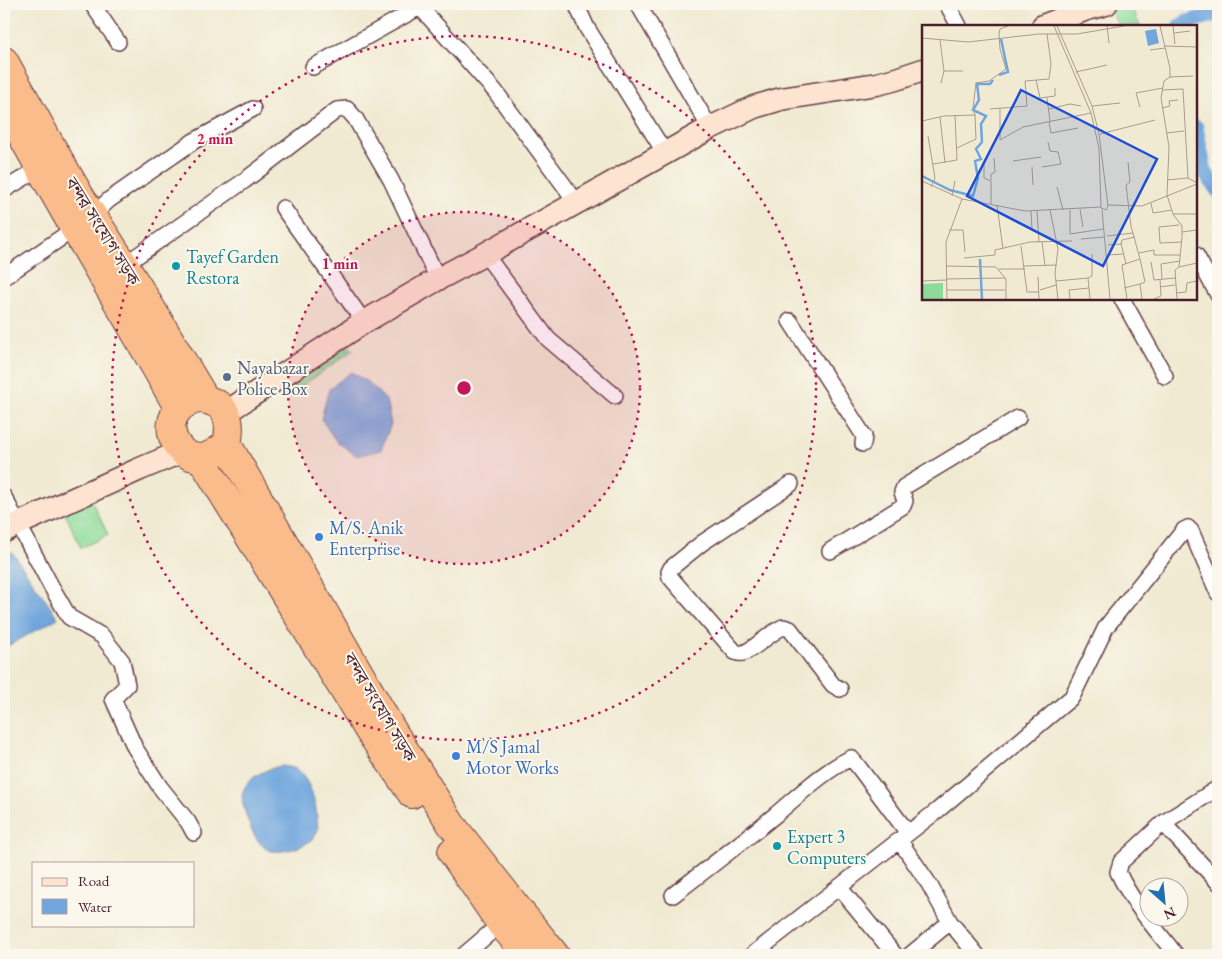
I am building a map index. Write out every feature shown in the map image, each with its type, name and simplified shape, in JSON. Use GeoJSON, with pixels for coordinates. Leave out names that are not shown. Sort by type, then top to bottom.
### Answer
{"type":"FeatureCollection","features":[{"type":"Feature","properties":{"kind":"highway","name":"বন্দর সংযোগ সড়ক"},"geometry":{"type":"LineString","coordinates":[[4,61],[80,196],[83,222],[144,346],[179,408]]}},
{"type":"Feature","properties":{"kind":"highway","name":"বন্দর সংযোগ সড়ক"},"geometry":{"type":"LineString","coordinates":[[4,102],[40,168],[83,222],[124,265],[215,406]]}},
{"type":"Feature","properties":{"kind":"highway"},"geometry":{"type":"LineString","coordinates":[[196,400],[215,406],[227,416],[229,426],[227,444],[210,456],[192,455],[176,444],[172,436],[171,426],[179,408],[196,400]]}},
{"type":"Feature","properties":{"kind":"highway","name":"বন্দর সংযোগ সড়ক"},"geometry":{"type":"LineString","coordinates":[[227,444],[387,721],[509,917],[528,955]]}},
{"type":"Feature","properties":{"kind":"highway","name":"বন্দর সংযোগ সড়ক"},"geometry":{"type":"LineString","coordinates":[[192,455],[369,731],[509,917],[555,955]]}},
{"type":"Feature","properties":{"kind":"street"},"geometry":{"type":"LineString","coordinates":[[92,4],[118,42]]}},
{"type":"Feature","properties":{"kind":"street"},"geometry":{"type":"LineString","coordinates":[[576,4],[587,28],[665,153]]}},
{"type":"Feature","properties":{"kind":"street"},"geometry":{"type":"LineString","coordinates":[[638,4],[710,128]]}},
{"type":"Feature","properties":{"kind":"street"},"geometry":{"type":"LineString","coordinates":[[947,4],[958,25]]}},
{"type":"Feature","properties":{"kind":"street"},"geometry":{"type":"LineString","coordinates":[[1046,25],[1084,10],[1106,4]]}},
{"type":"Feature","properties":{"kind":"street"},"geometry":{"type":"LineString","coordinates":[[313,67],[421,5],[495,91],[577,203]]}},
{"type":"Feature","properties":{"kind":"street"},"geometry":{"type":"LineString","coordinates":[[215,406],[438,279],[710,128],[754,107],[781,99],[876,84],[922,70]]}},
{"type":"Feature","properties":{"kind":"street"},"geometry":{"type":"LineString","coordinates":[[4,278],[83,222],[109,200],[194,141],[253,108]]}},
{"type":"Feature","properties":{"kind":"street"},"geometry":{"type":"LineString","coordinates":[[124,265],[244,181],[337,110],[347,109],[355,118],[390,180],[438,279]]}},
{"type":"Feature","properties":{"kind":"street"},"geometry":{"type":"LineString","coordinates":[[4,190],[40,168]]}},
{"type":"Feature","properties":{"kind":"street"},"geometry":{"type":"LineString","coordinates":[[283,208],[364,322]]}},
{"type":"Feature","properties":{"kind":"street"},"geometry":{"type":"LineString","coordinates":[[485,254],[548,339],[615,396]]}},
{"type":"Feature","properties":{"kind":"street"},"geometry":{"type":"LineString","coordinates":[[1197,257],[1218,295]]}},
{"type":"Feature","properties":{"kind":"street"},"geometry":{"type":"LineString","coordinates":[[1123,300],[1165,376]]}},
{"type":"Feature","properties":{"kind":"street"},"geometry":{"type":"LineString","coordinates":[[790,321],[864,436],[863,444]]}},
{"type":"Feature","properties":{"kind":"street"},"geometry":{"type":"LineString","coordinates":[[830,551],[903,506],[905,501],[902,492],[904,487],[1018,418]]}},
{"type":"Feature","properties":{"kind":"street"},"geometry":{"type":"LineString","coordinates":[[11,527],[140,469],[192,455]]}},
{"type":"Feature","properties":{"kind":"street"},"geometry":{"type":"LineString","coordinates":[[791,484],[702,543],[671,568],[669,572],[670,576],[735,652],[741,654],[776,630],[783,627],[790,628],[833,684],[840,689]]}},
{"type":"Feature","properties":{"kind":"street"},"geometry":{"type":"LineString","coordinates":[[4,497],[11,527],[70,617],[102,636],[122,661],[127,685],[113,699],[135,748],[160,787],[188,822],[194,833]]}},
{"type":"Feature","properties":{"kind":"street"},"geometry":{"type":"LineString","coordinates":[[752,955],[945,804],[1072,697],[1106,627],[1184,530],[1188,528],[1218,593]]}},
{"type":"Feature","properties":{"kind":"street"},"geometry":{"type":"LineString","coordinates":[[673,895],[817,780],[842,762],[851,758],[904,837],[950,922],[977,955]]}},
{"type":"Feature","properties":{"kind":"street"},"geometry":{"type":"LineString","coordinates":[[1176,955],[1138,907],[1123,884],[1118,872],[1121,862],[1163,823],[1218,788]]}},
{"type":"Feature","properties":{"kind":"street"},"geometry":{"type":"LineString","coordinates":[[1163,823],[1218,882]]}},
{"type":"Feature","properties":{"kind":"street"},"geometry":{"type":"LineString","coordinates":[[839,887],[895,955]]}},
{"type":"Feature","properties":{"kind":"street"},"geometry":{"type":"LineString","coordinates":[[464,955],[509,917]]}},
{"type":"Feature","properties":{"kind":"street"},"geometry":{"type":"LineString","coordinates":[[910,955],[950,922]]}},
{"type":"Feature","properties":{"kind":"green space"},"geometry":{"type":"Polygon","coordinates":[[[1130,4],[1140,25],[1118,25],[1111,10],[1130,4]]]}},
{"type":"Feature","properties":{"kind":"green space"},"geometry":{"type":"Polygon","coordinates":[[[348,345],[353,350],[295,391],[290,385],[348,345]]]}},
{"type":"Feature","properties":{"kind":"green space"},"geometry":{"type":"Polygon","coordinates":[[[91,499],[108,535],[81,548],[64,511],[91,499]]]}},
{"type":"Feature","properties":{"kind":"water"},"geometry":{"type":"Polygon","coordinates":[[[351,372],[369,383],[386,400],[391,424],[381,450],[357,456],[336,441],[321,419],[329,389],[351,372]]]}},
{"type":"Feature","properties":{"kind":"water"},"geometry":{"type":"Polygon","coordinates":[[[12,552],[58,618],[6,647],[4,643],[4,556],[12,552]]]}},
{"type":"Feature","properties":{"kind":"water"},"geometry":{"type":"Polygon","coordinates":[[[282,766],[296,769],[303,776],[311,790],[317,815],[318,830],[311,840],[302,846],[275,851],[261,845],[251,829],[242,795],[250,780],[266,771],[282,766]]]}},
{"type":"Feature","properties":{"kind":"waterway"},"geometry":{"type":"LineString","coordinates":[[1182,25],[1218,14]]}},
{"type":"Feature","properties":{"kind":"waterway"},"geometry":{"type":"LineString","coordinates":[[1197,132],[1205,172],[1218,191]]}},
{"type":"Feature","properties":{"kind":"place","name":"Tayef Garden Restora"},"geometry":{"type":"Point","coordinates":[176,266]}},
{"type":"Feature","properties":{"kind":"place","name":"Nayabazar Police Box"},"geometry":{"type":"Point","coordinates":[227,377]}},
{"type":"Feature","properties":{"kind":"place","name":"M/S. Anik Enterprise"},"geometry":{"type":"Point","coordinates":[319,537]}},
{"type":"Feature","properties":{"kind":"place","name":"M/S Jamal Motor Works"},"geometry":{"type":"Point","coordinates":[456,756]}},
{"type":"Feature","properties":{"kind":"place","name":"Expert 3 Computers"},"geometry":{"type":"Point","coordinates":[777,846]}}]}
